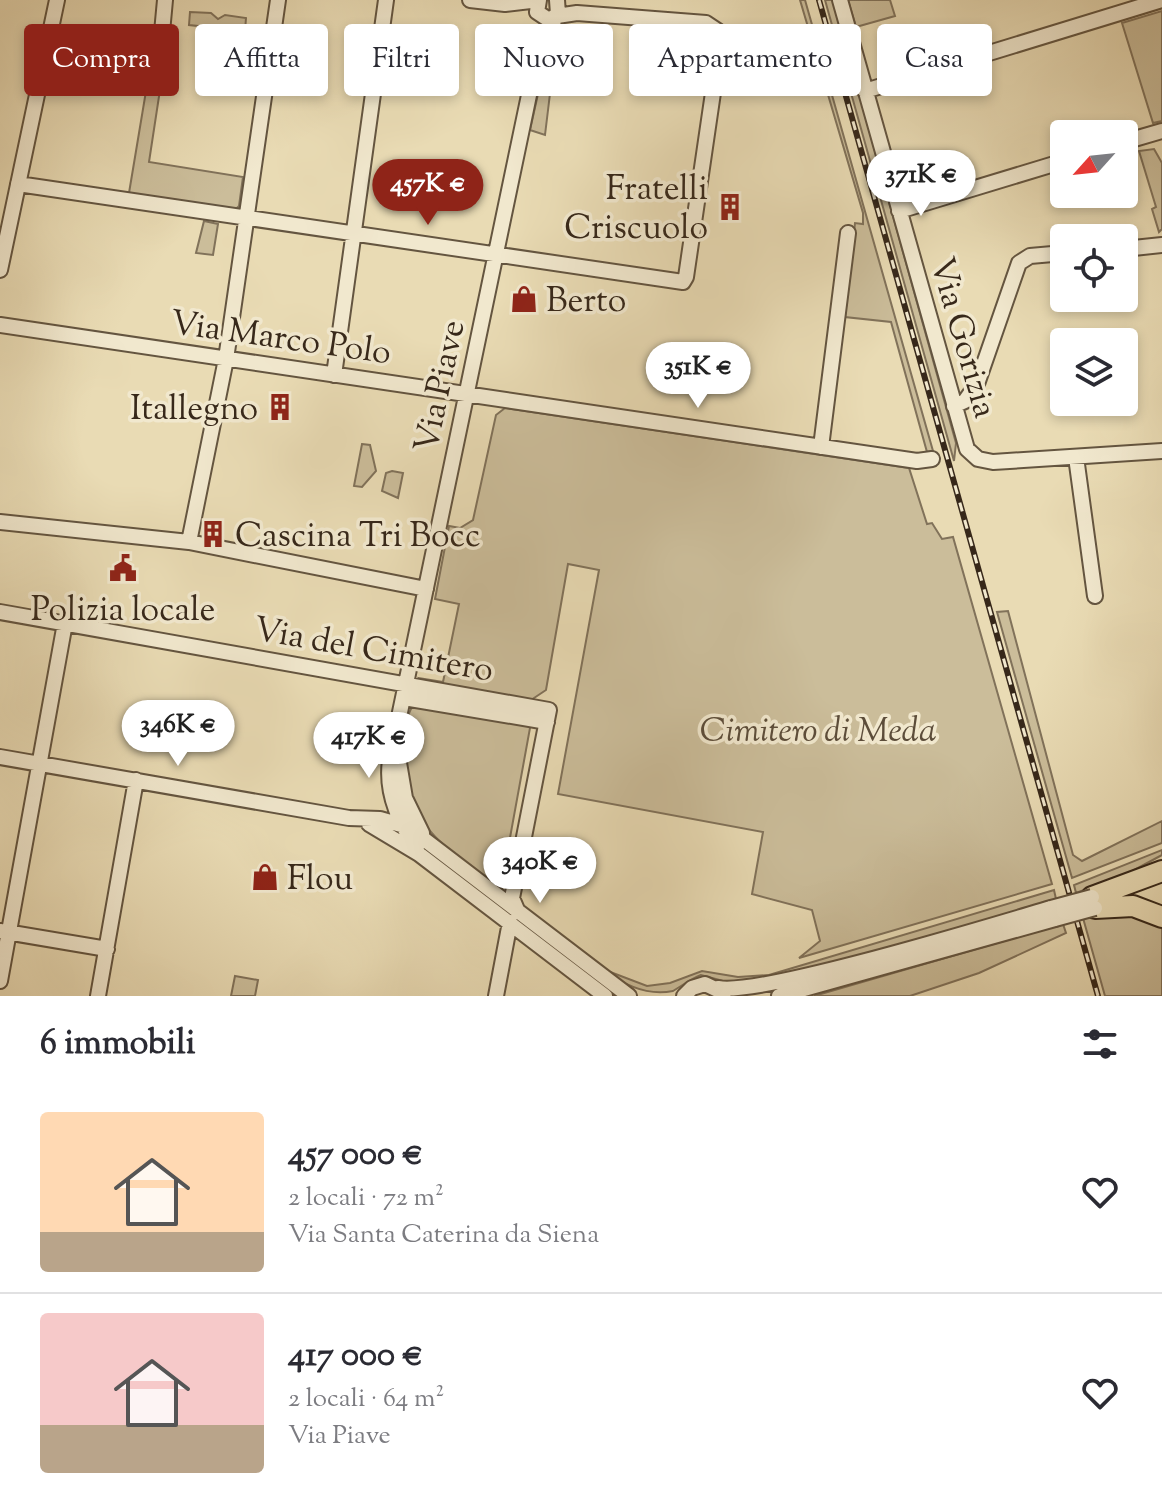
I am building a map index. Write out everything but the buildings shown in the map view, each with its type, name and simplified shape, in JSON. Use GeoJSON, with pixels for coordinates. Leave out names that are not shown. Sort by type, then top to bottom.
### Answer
{"type":"FeatureCollection","features":[{"type":"Feature","properties":{"kind":"highway"},"geometry":{"type":"LineString","coordinates":[[1093,902],[1162,871]]}},
{"type":"Feature","properties":{"kind":"highway"},"geometry":{"type":"LineString","coordinates":[[1093,902],[1162,886]]}},
{"type":"Feature","properties":{"kind":"highway"},"geometry":{"type":"LineString","coordinates":[[1093,902],[1133,906],[1162,917]]}},
{"type":"Feature","properties":{"kind":"street"},"geometry":{"type":"LineString","coordinates":[[0,270],[4,229],[18,184],[57,0]]}},
{"type":"Feature","properties":{"kind":"street"},"geometry":{"type":"LineString","coordinates":[[163,24],[165,0]]}},
{"type":"Feature","properties":{"kind":"street"},"geometry":{"type":"LineString","coordinates":[[189,542],[226,359],[278,0]]}},
{"type":"Feature","properties":{"kind":"street"},"geometry":{"type":"LineString","coordinates":[[334,375],[386,0]]}},
{"type":"Feature","properties":{"kind":"street"},"geometry":{"type":"LineString","coordinates":[[18,184],[354,236],[683,282],[720,45],[718,31],[706,23],[577,13],[470,0]]}},
{"type":"Feature","properties":{"kind":"street","name":"Via Gorizia"},"geometry":{"type":"LineString","coordinates":[[840,0],[964,443],[973,455],[993,462],[1076,457]]}},
{"type":"Feature","properties":{"kind":"street"},"geometry":{"type":"LineString","coordinates":[[865,91],[1162,0]]}},
{"type":"Feature","properties":{"kind":"street","name":"Via Piave"},"geometry":{"type":"LineString","coordinates":[[355,818],[372,815],[382,805],[538,55],[551,8]]}},
{"type":"Feature","properties":{"kind":"street"},"geometry":{"type":"LineString","coordinates":[[1138,138],[1162,132]]}},
{"type":"Feature","properties":{"kind":"street"},"geometry":{"type":"LineString","coordinates":[[899,211],[1050,165]]}},
{"type":"Feature","properties":{"kind":"street"},"geometry":{"type":"LineString","coordinates":[[821,447],[848,233]]}},
{"type":"Feature","properties":{"kind":"street"},"geometry":{"type":"LineString","coordinates":[[1138,248],[1162,245]]}},
{"type":"Feature","properties":{"kind":"street"},"geometry":{"type":"LineString","coordinates":[[954,406],[965,401],[973,391],[1019,263],[1030,256],[1050,254]]}},
{"type":"Feature","properties":{"kind":"street","name":"Via Marco Polo"},"geometry":{"type":"LineString","coordinates":[[0,325],[917,461],[932,459]]}},
{"type":"Feature","properties":{"kind":"street"},"geometry":{"type":"LineString","coordinates":[[1095,596],[1076,457],[1162,451]]}},
{"type":"Feature","properties":{"kind":"street"},"geometry":{"type":"LineString","coordinates":[[0,522],[189,542],[426,589]]}},
{"type":"Feature","properties":{"kind":"street","name":"Via del Cimitero"},"geometry":{"type":"LineString","coordinates":[[0,612],[548,716],[512,898],[514,917]]}},
{"type":"Feature","properties":{"kind":"street"},"geometry":{"type":"LineString","coordinates":[[0,981],[5,932],[65,623]]}},
{"type":"Feature","properties":{"kind":"street","name":"Via Piave"},"geometry":{"type":"LineString","coordinates":[[397,730],[397,757],[405,798],[424,849]]}},
{"type":"Feature","properties":{"kind":"street"},"geometry":{"type":"LineString","coordinates":[[0,757],[402,825]]}},
{"type":"Feature","properties":{"kind":"street","name":"Via Piave"},"geometry":{"type":"LineString","coordinates":[[388,778],[402,825],[424,849]]}},
{"type":"Feature","properties":{"kind":"street"},"geometry":{"type":"LineString","coordinates":[[98,996],[136,780]]}},
{"type":"Feature","properties":{"kind":"street"},"geometry":{"type":"LineString","coordinates":[[355,818],[424,849],[514,917],[629,996]]}},
{"type":"Feature","properties":{"kind":"street"},"geometry":{"type":"LineString","coordinates":[[779,996],[801,993],[1093,902],[1162,861]]}},
{"type":"Feature","properties":{"kind":"street"},"geometry":{"type":"LineString","coordinates":[[684,994],[705,984],[722,992],[795,980],[1053,914]]}},
{"type":"Feature","properties":{"kind":"street"},"geometry":{"type":"LineString","coordinates":[[496,996],[514,917]]}},
{"type":"Feature","properties":{"kind":"street"},"geometry":{"type":"LineString","coordinates":[[514,917],[605,996]]}},
{"type":"Feature","properties":{"kind":"street"},"geometry":{"type":"LineString","coordinates":[[5,932],[107,949]]}},
{"type":"Feature","properties":{"kind":"green space"},"geometry":{"type":"Polygon","coordinates":[[[800,0],[805,0],[812,24],[807,24],[800,0]]]}},
{"type":"Feature","properties":{"kind":"green space"},"geometry":{"type":"Polygon","coordinates":[[[825,0],[833,0],[840,24],[832,24],[825,0]]]}},
{"type":"Feature","properties":{"kind":"green space"},"geometry":{"type":"Polygon","coordinates":[[[848,0],[890,0],[895,16],[861,26],[855,24],[848,0]]]}},
{"type":"Feature","properties":{"kind":"green space"},"geometry":{"type":"Polygon","coordinates":[[[1162,11],[1162,121],[1153,123],[1122,23],[1162,11]]]}},
{"type":"Feature","properties":{"kind":"green space"},"geometry":{"type":"Polygon","coordinates":[[[190,12],[211,13],[218,19],[225,15],[246,18],[246,24],[189,25],[190,12]]]}},
{"type":"Feature","properties":{"kind":"green space"},"geometry":{"type":"Polygon","coordinates":[[[145,96],[159,96],[149,162],[243,177],[239,206],[235,210],[129,193],[145,96]]]}},
{"type":"Feature","properties":{"kind":"green space"},"geometry":{"type":"Polygon","coordinates":[[[538,96],[550,96],[545,135],[530,130],[538,96]]]}},
{"type":"Feature","properties":{"kind":"green space"},"geometry":{"type":"Polygon","coordinates":[[[828,96],[832,96],[933,451],[927,452],[891,322],[845,317],[855,223],[863,224],[863,213],[828,96]]]}},
{"type":"Feature","properties":{"kind":"green space"},"geometry":{"type":"Polygon","coordinates":[[[852,96],[860,96],[956,443],[954,461],[852,96]]]}},
{"type":"Feature","properties":{"kind":"green space"},"geometry":{"type":"Polygon","coordinates":[[[1154,149],[1162,163],[1162,229],[1159,232],[1152,209],[1156,207],[1139,151],[1154,149]]]}},
{"type":"Feature","properties":{"kind":"green space"},"geometry":{"type":"Polygon","coordinates":[[[204,221],[218,224],[213,255],[196,253],[204,221]]]}},
{"type":"Feature","properties":{"kind":"green space","name":"Cimitero di Meda"},"geometry":{"type":"Polygon","coordinates":[[[505,408],[909,468],[927,524],[932,523],[942,539],[953,537],[1052,884],[799,958],[820,941],[812,910],[752,894],[763,832],[558,794],[599,570],[568,564],[546,690],[528,702],[423,684],[419,678],[443,682],[459,604],[435,599],[449,526],[460,528],[473,520],[496,415],[505,408]]]}},
{"type":"Feature","properties":{"kind":"green space"},"geometry":{"type":"Polygon","coordinates":[[[362,444],[370,445],[376,471],[362,487],[354,486],[362,444]]]}},
{"type":"Feature","properties":{"kind":"green space"},"geometry":{"type":"Polygon","coordinates":[[[386,473],[403,473],[398,498],[382,491],[386,473]]]}},
{"type":"Feature","properties":{"kind":"green space"},"geometry":{"type":"Polygon","coordinates":[[[1008,611],[1073,855],[1082,861],[1162,821],[1162,843],[1072,878],[997,612],[1008,611]]]}},
{"type":"Feature","properties":{"kind":"green space"},"geometry":{"type":"Polygon","coordinates":[[[413,706],[528,724],[530,728],[501,887],[496,883],[494,886],[441,842],[414,808],[406,789],[402,766],[407,723],[413,706]]]}},
{"type":"Feature","properties":{"kind":"green space"},"geometry":{"type":"Polygon","coordinates":[[[1162,850],[1162,855],[1125,875],[1076,893],[1074,885],[1162,850]]]}},
{"type":"Feature","properties":{"kind":"green space"},"geometry":{"type":"Polygon","coordinates":[[[1054,890],[1056,899],[1050,902],[783,977],[727,982],[701,975],[673,991],[654,992],[628,985],[605,970],[647,986],[670,983],[702,971],[738,977],[769,975],[1054,890]]]}},
{"type":"Feature","properties":{"kind":"green space"},"geometry":{"type":"Polygon","coordinates":[[[1115,911],[1162,924],[1162,996],[1105,996],[1083,918],[1115,911]]]}},
{"type":"Feature","properties":{"kind":"green space"},"geometry":{"type":"Polygon","coordinates":[[[1063,924],[1066,933],[979,973],[910,996],[814,996],[1063,924]]]}},
{"type":"Feature","properties":{"kind":"green space"},"geometry":{"type":"Polygon","coordinates":[[[235,976],[258,980],[255,996],[231,996],[235,976]]]}},
{"type":"Feature","properties":{"kind":"railway"},"geometry":{"type":"LineString","coordinates":[[819,0],[1098,996]]}},
{"type":"Feature","properties":{"kind":"place","name":"Fratelli Criscuolo"},"geometry":{"type":"Point","coordinates":[730,207]}},
{"type":"Feature","properties":{"kind":"place","name":"Berto"},"geometry":{"type":"Point","coordinates":[524,299]}},
{"type":"Feature","properties":{"kind":"place","name":"Itallegno"},"geometry":{"type":"Point","coordinates":[280,407]}},
{"type":"Feature","properties":{"kind":"place","name":"Cascina Tri Bocc"},"geometry":{"type":"Point","coordinates":[213,534]}},
{"type":"Feature","properties":{"kind":"place","name":"Polizia locale"},"geometry":{"type":"Point","coordinates":[123,568]}},
{"type":"Feature","properties":{"kind":"place","name":"Flou"},"geometry":{"type":"Point","coordinates":[265,877]}}]}
